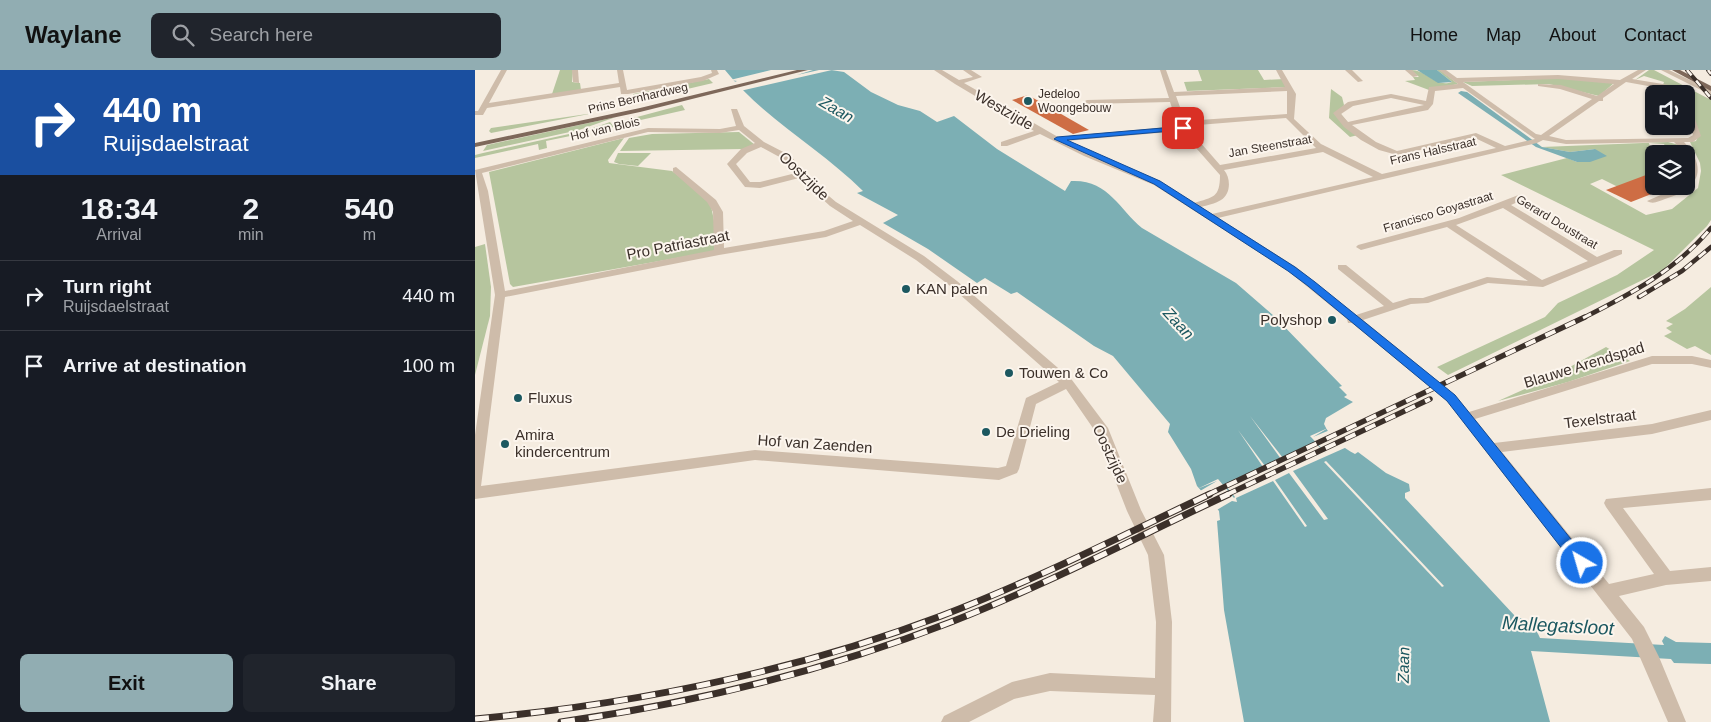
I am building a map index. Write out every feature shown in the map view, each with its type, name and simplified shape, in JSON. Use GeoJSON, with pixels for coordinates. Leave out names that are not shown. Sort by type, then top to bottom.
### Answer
{"type":"FeatureCollection","features":[{"type":"Feature","properties":{"kind":"main road","name":"Prins Bernhardweg"},"geometry":{"type":"LineString","coordinates":[[475,145],[613,116],[793,70]]}},
{"type":"Feature","properties":{"kind":"main road","name":"Prins Bernhardweg"},"geometry":{"type":"LineString","coordinates":[[475,138],[716,90],[805,70]]}},
{"type":"Feature","properties":{"kind":"main road"},"geometry":{"type":"LineString","coordinates":[[1687,70],[1711,82]]}},
{"type":"Feature","properties":{"kind":"main road"},"geometry":{"type":"LineString","coordinates":[[1669,71],[1711,89]]}},
{"type":"Feature","properties":{"kind":"street"},"geometry":{"type":"LineString","coordinates":[[477,113],[485,106],[504,70]]}},
{"type":"Feature","properties":{"kind":"street"},"geometry":{"type":"LineString","coordinates":[[575,70],[577,82]]}},
{"type":"Feature","properties":{"kind":"street"},"geometry":{"type":"LineString","coordinates":[[620,70],[624,92],[714,73]]}},
{"type":"Feature","properties":{"kind":"street","name":"Westzijde"},"geometry":{"type":"LineString","coordinates":[[937,70],[1040,131],[1152,180],[1292,269],[1352,320],[1451,398],[1638,633],[1653,663],[1677,722]]}},
{"type":"Feature","properties":{"kind":"street","name":"Westzijde"},"geometry":{"type":"LineString","coordinates":[[957,83],[979,77],[967,70]]}},
{"type":"Feature","properties":{"kind":"street"},"geometry":{"type":"LineString","coordinates":[[1163,70],[1182,126],[1220,168],[1225,183],[1221,197],[1215,201],[1193,206]]}},
{"type":"Feature","properties":{"kind":"street"},"geometry":{"type":"LineString","coordinates":[[1279,70],[1292,94],[1290,120],[1324,149],[1380,177]]}},
{"type":"Feature","properties":{"kind":"street"},"geometry":{"type":"LineString","coordinates":[[1348,70],[1360,81]]}},
{"type":"Feature","properties":{"kind":"street"},"geometry":{"type":"LineString","coordinates":[[1408,70],[1415,76]]}},
{"type":"Feature","properties":{"kind":"street"},"geometry":{"type":"LineString","coordinates":[[1442,70],[1540,140],[1571,142],[1690,140],[1697,136],[1695,130]]}},
{"type":"Feature","properties":{"kind":"street","name":"Frans Halsstraat"},"geometry":{"type":"LineString","coordinates":[[1210,217],[1540,140],[1624,81],[1643,70]]}},
{"type":"Feature","properties":{"kind":"street"},"geometry":{"type":"LineString","coordinates":[[1669,71],[1711,93]]}},
{"type":"Feature","properties":{"kind":"street"},"geometry":{"type":"LineString","coordinates":[[1669,71],[1711,97]]}},
{"type":"Feature","properties":{"kind":"street"},"geometry":{"type":"LineString","coordinates":[[1455,80],[1558,77],[1624,81],[1651,85]]}},
{"type":"Feature","properties":{"kind":"street"},"geometry":{"type":"LineString","coordinates":[[485,106],[622,85]]}},
{"type":"Feature","properties":{"kind":"street"},"geometry":{"type":"LineString","coordinates":[[1347,124],[1425,108],[1429,104],[1432,89],[1463,86],[1549,85],[1600,99]]}},
{"type":"Feature","properties":{"kind":"street"},"geometry":{"type":"LineString","coordinates":[[1087,102],[1290,89]]}},
{"type":"Feature","properties":{"kind":"street"},"geometry":{"type":"LineString","coordinates":[[1429,104],[1391,96],[1351,104],[1337,113],[1342,121],[1388,152],[1397,153],[1476,135],[1503,148]]}},
{"type":"Feature","properties":{"kind":"street","name":"Oostzijde"},"geometry":{"type":"LineString","coordinates":[[734,111],[741,127],[761,144],[776,150],[788,158],[801,175],[833,204],[859,222],[905,247],[927,263],[1068,383],[1103,432],[1134,511],[1156,555],[1164,622],[1164,687],[1161,722]]}},
{"type":"Feature","properties":{"kind":"street"},"geometry":{"type":"LineString","coordinates":[[1057,139],[1289,116]]}},
{"type":"Feature","properties":{"kind":"street","name":"Hof van Blois"},"geometry":{"type":"LineString","coordinates":[[501,295],[484,190],[477,172],[648,130],[719,131],[741,127]]}},
{"type":"Feature","properties":{"kind":"street"},"geometry":{"type":"LineString","coordinates":[[1004,144],[1040,131]]}},
{"type":"Feature","properties":{"kind":"street"},"geometry":{"type":"LineString","coordinates":[[1651,200],[1683,190],[1694,177],[1692,160],[1676,140]]}},
{"type":"Feature","properties":{"kind":"street"},"geometry":{"type":"LineString","coordinates":[[761,144],[744,151],[731,164],[748,185],[760,185],[801,175]]}},
{"type":"Feature","properties":{"kind":"street","name":"Jan Steenstraat"},"geometry":{"type":"LineString","coordinates":[[1220,168],[1324,149]]}},
{"type":"Feature","properties":{"kind":"street"},"geometry":{"type":"LineString","coordinates":[[676,170],[711,200],[718,212],[719,252]]}},
{"type":"Feature","properties":{"kind":"street","name":"Francisco Goyastraat"},"geometry":{"type":"LineString","coordinates":[[1361,247],[1447,223],[1504,205],[1521,197]]}},
{"type":"Feature","properties":{"kind":"street","name":"Gerard Doustraat"},"geometry":{"type":"LineString","coordinates":[[1504,205],[1596,261]]}},
{"type":"Feature","properties":{"kind":"street","name":"Pro Patriastraat"},"geometry":{"type":"LineString","coordinates":[[501,295],[719,252],[826,234],[859,222]]}},
{"type":"Feature","properties":{"kind":"street"},"geometry":{"type":"LineString","coordinates":[[1447,223],[1541,284]]}},
{"type":"Feature","properties":{"kind":"street"},"geometry":{"type":"LineString","coordinates":[[1352,320],[1410,301],[1424,301],[1487,280],[1541,284],[1618,252]]}},
{"type":"Feature","properties":{"kind":"street"},"geometry":{"type":"LineString","coordinates":[[1342,267],[1393,308]]}},
{"type":"Feature","properties":{"kind":"street"},"geometry":{"type":"LineString","coordinates":[[475,485],[501,295]]}},
{"type":"Feature","properties":{"kind":"street","name":"Blauwe Arendspad"},"geometry":{"type":"LineString","coordinates":[[1468,417],[1652,360],[1692,360],[1711,364]]}},
{"type":"Feature","properties":{"kind":"street","name":"Hof van Zaenden"},"geometry":{"type":"LineString","coordinates":[[475,493],[755,455],[999,474],[1012,469],[1030,401],[1068,383]]}},
{"type":"Feature","properties":{"kind":"street","name":"Texelstraat"},"geometry":{"type":"LineString","coordinates":[[1492,448],[1633,432],[1711,415]]}},
{"type":"Feature","properties":{"kind":"street"},"geometry":{"type":"LineString","coordinates":[[1667,578],[1611,503],[1711,494]]}},
{"type":"Feature","properties":{"kind":"street"},"geometry":{"type":"LineString","coordinates":[[1605,592],[1667,578],[1711,574]]}},
{"type":"Feature","properties":{"kind":"street"},"geometry":{"type":"LineString","coordinates":[[950,722],[1012,691],[1050,682],[1164,687]]}},
{"type":"Feature","properties":{"kind":"green space"},"geometry":{"type":"Polygon","coordinates":[[[560,70],[573,70],[572,82],[580,83],[581,90],[552,94],[560,70]]]}},
{"type":"Feature","properties":{"kind":"green space"},"geometry":{"type":"Polygon","coordinates":[[[1198,70],[1258,70],[1264,80],[1284,79],[1289,87],[1187,91],[1184,82],[1202,81],[1198,70]]]}},
{"type":"Feature","properties":{"kind":"green space"},"geometry":{"type":"Polygon","coordinates":[[[1411,70],[1422,73],[1441,83],[1452,82],[1437,70],[1440,70],[1458,84],[1429,90],[1405,81],[1415,80],[1413,77],[1419,77],[1411,70]]]}},
{"type":"Feature","properties":{"kind":"green space"},"geometry":{"type":"Polygon","coordinates":[[[1649,70],[1654,70],[1682,85],[1663,85],[1664,82],[1644,76],[1635,80],[1649,70]]]}},
{"type":"Feature","properties":{"kind":"green space"},"geometry":{"type":"Polygon","coordinates":[[[1565,78],[1614,83],[1599,96],[1549,84],[1472,86],[1463,82],[1565,78]]]}},
{"type":"Feature","properties":{"kind":"green space"},"geometry":{"type":"Polygon","coordinates":[[[709,79],[713,83],[636,101],[633,94],[709,79]]]}},
{"type":"Feature","properties":{"kind":"green space"},"geometry":{"type":"Polygon","coordinates":[[[1331,89],[1342,97],[1344,105],[1341,114],[1358,135],[1350,137],[1329,118],[1331,89]]]}},
{"type":"Feature","properties":{"kind":"green space"},"geometry":{"type":"Polygon","coordinates":[[[1695,92],[1711,100],[1711,220],[1663,270],[1448,375],[1437,367],[1545,317],[1558,303],[1617,275],[1654,250],[1501,175],[1567,158],[1577,162],[1595,149],[1570,152],[1542,147],[1668,142],[1679,145],[1649,143],[1650,145],[1645,145],[1645,179],[1620,188],[1602,179],[1590,184],[1646,215],[1672,209],[1689,195],[1695,195],[1701,171],[1700,163],[1695,152],[1695,145],[1691,145],[1690,142],[1696,141],[1699,134],[1695,124],[1695,92]]]}},
{"type":"Feature","properties":{"kind":"green space"},"geometry":{"type":"Polygon","coordinates":[[[682,105],[685,110],[623,124],[622,121],[682,105]]]}},
{"type":"Feature","properties":{"kind":"green space"},"geometry":{"type":"Polygon","coordinates":[[[594,113],[491,133],[489,131],[491,128],[594,113]]]}},
{"type":"Feature","properties":{"kind":"green space"},"geometry":{"type":"Polygon","coordinates":[[[616,117],[579,130],[483,151],[487,145],[616,117]]]}},
{"type":"Feature","properties":{"kind":"green space"},"geometry":{"type":"Polygon","coordinates":[[[610,122],[614,127],[546,141],[547,148],[539,150],[538,144],[475,158],[475,155],[587,130],[610,122]]]}},
{"type":"Feature","properties":{"kind":"green space"},"geometry":{"type":"Polygon","coordinates":[[[739,132],[755,145],[743,149],[620,151],[629,138],[652,134],[739,132]]]}},
{"type":"Feature","properties":{"kind":"green space"},"geometry":{"type":"Polygon","coordinates":[[[624,138],[608,160],[609,163],[672,171],[703,194],[711,206],[719,245],[716,251],[513,287],[510,284],[489,172],[624,138]]]}},
{"type":"Feature","properties":{"kind":"green space"},"geometry":{"type":"Polygon","coordinates":[[[618,153],[651,153],[638,166],[614,162],[618,153]]]}},
{"type":"Feature","properties":{"kind":"green space"},"geometry":{"type":"Polygon","coordinates":[[[485,244],[491,287],[490,316],[475,375],[475,247],[485,244]]]}},
{"type":"Feature","properties":{"kind":"green space"},"geometry":{"type":"Polygon","coordinates":[[[1711,287],[1711,355],[1695,346],[1687,349],[1664,336],[1672,332],[1666,328],[1673,324],[1666,321],[1685,309],[1711,287]]]}},
{"type":"Feature","properties":{"kind":"green space"},"geometry":{"type":"Polygon","coordinates":[[[1606,347],[1630,361],[1568,382],[1498,401],[1550,378],[1606,347]]]}},
{"type":"Feature","properties":{"kind":"water","name":"Zaan"},"geometry":{"type":"Polygon","coordinates":[[[725,70],[831,70],[844,72],[871,92],[898,105],[920,111],[937,122],[954,116],[997,149],[1065,191],[1071,181],[1084,182],[1104,190],[1142,228],[1236,283],[1274,316],[1342,386],[1339,387],[1347,395],[1344,397],[1353,402],[1326,418],[1324,424],[1329,433],[1350,451],[1355,454],[1358,452],[1386,473],[1409,484],[1410,491],[1405,493],[1405,498],[1515,616],[1523,619],[1533,627],[1540,638],[1664,645],[1662,641],[1665,636],[1676,642],[1711,643],[1711,664],[1674,663],[1671,659],[1531,651],[1550,722],[1244,722],[1224,610],[1217,521],[1220,520],[1219,511],[1197,486],[1191,469],[1168,432],[1170,424],[1113,356],[1094,346],[1017,292],[1011,294],[985,278],[977,283],[928,249],[883,223],[898,215],[857,193],[863,191],[829,161],[757,104],[725,70]]]}},
{"type":"Feature","properties":{"kind":"water"},"geometry":{"type":"Polygon","coordinates":[[[1417,70],[1437,70],[1452,82],[1438,83],[1417,70]]]}},
{"type":"Feature","properties":{"kind":"water"},"geometry":{"type":"Polygon","coordinates":[[[1461,91],[1467,92],[1542,147],[1570,152],[1595,149],[1607,156],[1590,162],[1577,162],[1536,147],[1458,93],[1461,91]]]}},
{"type":"Feature","properties":{"kind":"pier"},"geometry":{"type":"Polygon","coordinates":[[[771,70],[813,70],[797,75],[819,70],[832,70],[740,91],[732,83],[737,81],[730,80],[771,70]]]}},
{"type":"Feature","properties":{"kind":"pier"},"geometry":{"type":"Polygon","coordinates":[[[1250,416],[1283,458],[1315,443],[1326,453],[1310,436],[1328,428],[1313,437],[1330,430],[1347,447],[1293,471],[1328,519],[1324,520],[1289,473],[1275,480],[1307,526],[1305,527],[1273,481],[1236,498],[1237,502],[1232,501],[1215,511],[1200,491],[1217,481],[1197,489],[1218,479],[1234,498],[1225,485],[1263,467],[1238,430],[1265,466],[1281,459],[1250,416]]]}},
{"type":"Feature","properties":{"kind":"pier"},"geometry":{"type":"Polygon","coordinates":[[[1326,461],[1444,586],[1442,587],[1324,462],[1326,461]]]}},
{"type":"Feature","properties":{"kind":"building"},"geometry":{"type":"Polygon","coordinates":[[[1028,95],[1089,130],[1073,134],[1012,100],[1028,95]]]}},
{"type":"Feature","properties":{"kind":"building"},"geometry":{"type":"Polygon","coordinates":[[[1645,175],[1645,195],[1649,195],[1631,202],[1606,190],[1645,175]]]}},
{"type":"Feature","properties":{"kind":"railway"},"geometry":{"type":"LineString","coordinates":[[1687,70],[1711,98]]}},
{"type":"Feature","properties":{"kind":"railway"},"geometry":{"type":"LineString","coordinates":[[1708,70],[1711,74]]}},
{"type":"Feature","properties":{"kind":"railway"},"geometry":{"type":"LineString","coordinates":[[1584,317],[1618,300],[1668,269],[1711,228]]}},
{"type":"Feature","properties":{"kind":"railway"},"geometry":{"type":"LineString","coordinates":[[1639,297],[1682,271],[1711,247]]}},
{"type":"Feature","properties":{"kind":"railway"},"geometry":{"type":"LineString","coordinates":[[1207,495],[1584,317]]}},
{"type":"Feature","properties":{"kind":"railway"},"geometry":{"type":"LineString","coordinates":[[1226,495],[1430,399]]}},
{"type":"Feature","properties":{"kind":"railway"},"geometry":{"type":"LineString","coordinates":[[475,719],[535,713],[653,695],[770,670],[827,654],[941,616],[1009,588],[1077,558],[1210,494]]}},
{"type":"Feature","properties":{"kind":"railway"},"geometry":{"type":"LineString","coordinates":[[561,722],[710,695],[808,670],[904,640],[1022,592],[1229,494]]}},
{"type":"Feature","properties":{"kind":"place","name":"Jedeloo Woongebouw"},"geometry":{"type":"Point","coordinates":[1028,101]}},
{"type":"Feature","properties":{"kind":"place","name":"KAN palen"},"geometry":{"type":"Point","coordinates":[906,289]}},
{"type":"Feature","properties":{"kind":"place","name":"Polyshop"},"geometry":{"type":"Point","coordinates":[1332,320]}},
{"type":"Feature","properties":{"kind":"place","name":"Touwen & Co"},"geometry":{"type":"Point","coordinates":[1009,373]}},
{"type":"Feature","properties":{"kind":"place","name":"Fluxus"},"geometry":{"type":"Point","coordinates":[518,398]}},
{"type":"Feature","properties":{"kind":"place","name":"De Drieling"},"geometry":{"type":"Point","coordinates":[986,432]}},
{"type":"Feature","properties":{"kind":"place","name":"Amira kindercentrum"},"geometry":{"type":"Point","coordinates":[505,444]}},
{"type":"Feature","properties":{"kind":"route"},"geometry":{"type":"LineString","coordinates":[[1183,128],[1057,139],[1087,154],[1157,183],[1292,269],[1311,284],[1352,320],[1451,398],[1582,563]]}},
{"type":"Feature","properties":{"kind":"water label","name":"Mallegatsloot"},"geometry":{"type":"Point","coordinates":[1558,625]}}]}
